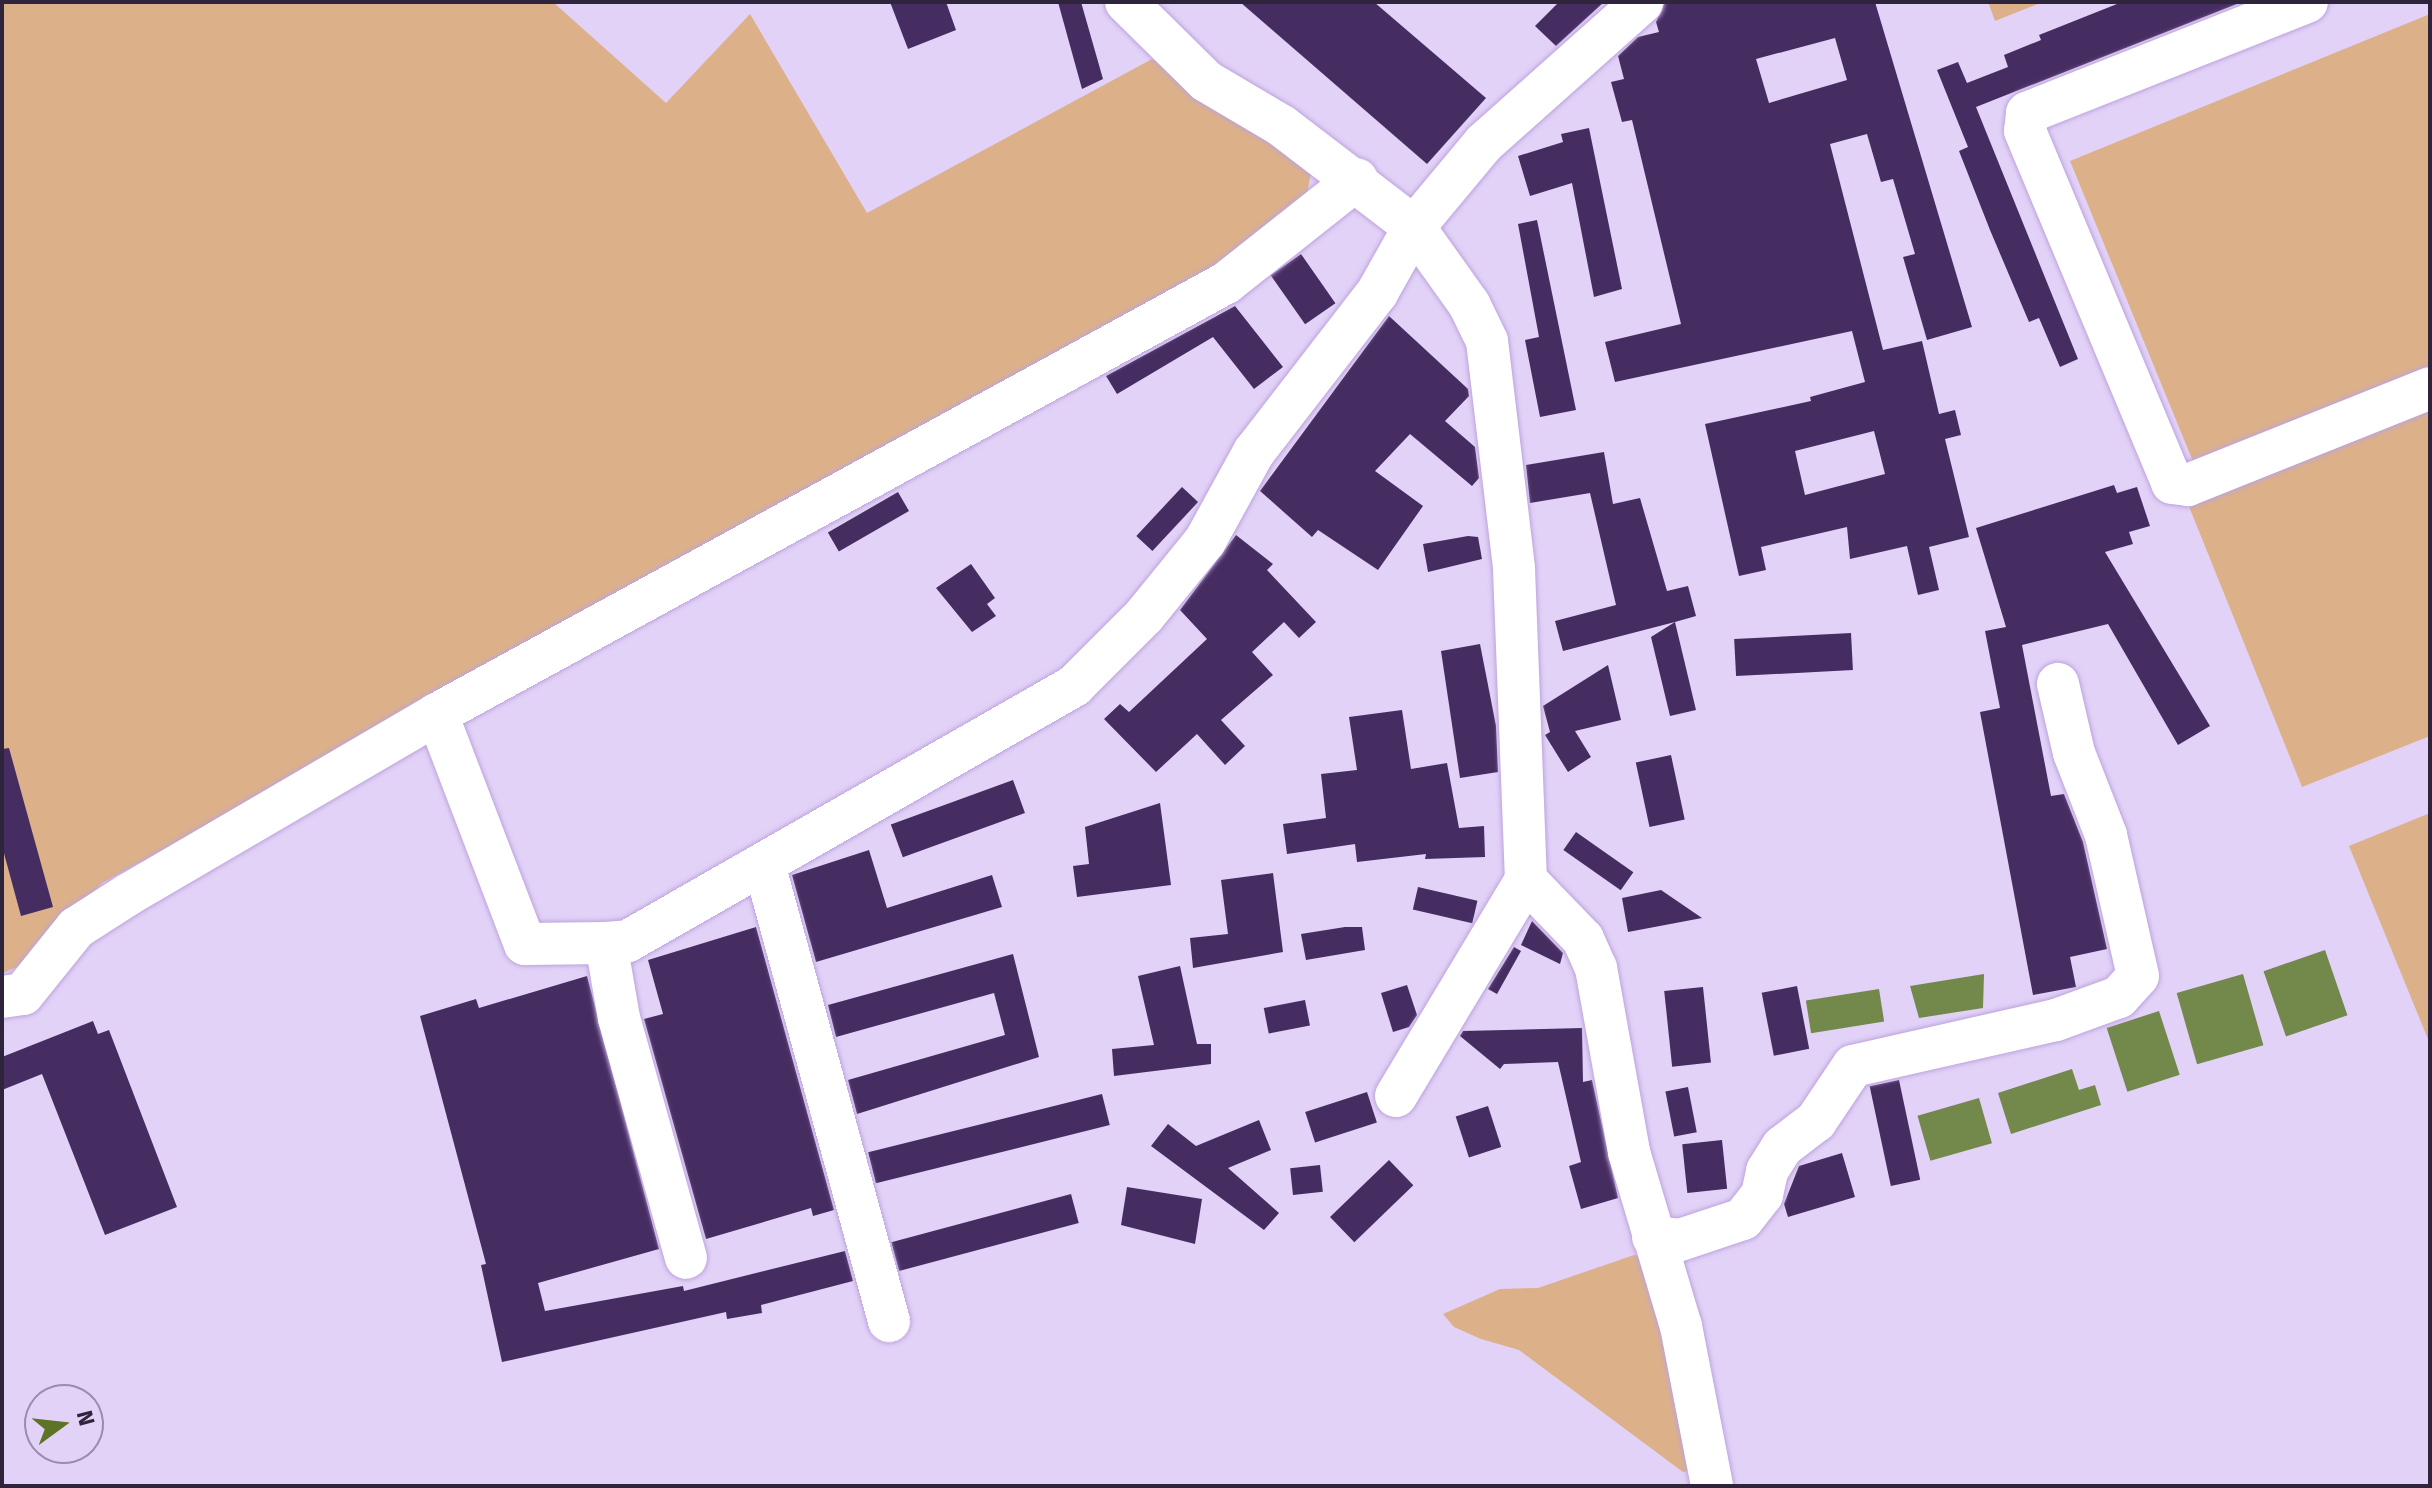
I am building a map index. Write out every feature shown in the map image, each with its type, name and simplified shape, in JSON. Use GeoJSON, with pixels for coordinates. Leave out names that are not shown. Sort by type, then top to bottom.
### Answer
{"type":"FeatureCollection","features":[{"type":"Feature","properties":{"kind":"street"},"geometry":{"type":"LineString","coordinates":[[1126,2],[1206,81],[1357,179],[1414,227],[1469,304],[1487,341],[1495,383],[1514,569],[1526,880],[1396,1096]]}},
{"type":"Feature","properties":{"kind":"street"},"geometry":{"type":"LineString","coordinates":[[437,714],[525,944],[606,943],[628,941],[1074,686],[1144,616],[1205,541],[1254,452],[1377,293],[1414,227],[1484,143],[1642,2]]}},
{"type":"Feature","properties":{"kind":"street"},"geometry":{"type":"LineString","coordinates":[[2307,2],[2027,113],[2025,131],[2172,483],[2188,485],[2430,388]]}},
{"type":"Feature","properties":{"kind":"street"},"geometry":{"type":"LineString","coordinates":[[2,997],[23,994],[76,928],[437,714],[1213,291],[1357,179]]}},
{"type":"Feature","properties":{"kind":"street"},"geometry":{"type":"LineString","coordinates":[[1653,1237],[1680,1240],[1743,1219],[1762,1195],[1767,1171],[1782,1147],[1816,1121],[1853,1066],[2056,1020],[2119,997],[2138,976],[2106,835],[2074,753],[2058,684]]}},
{"type":"Feature","properties":{"kind":"street"},"geometry":{"type":"LineString","coordinates":[[764,864],[889,1321]]}},
{"type":"Feature","properties":{"kind":"street"},"geometry":{"type":"LineString","coordinates":[[1526,880],[1583,939],[1596,968],[1629,1152],[1681,1326],[1712,1486]]}},
{"type":"Feature","properties":{"kind":"street"},"geometry":{"type":"LineString","coordinates":[[606,943],[619,1018],[686,1258]]}},
{"type":"Feature","properties":{"kind":"shaded area"},"geometry":{"type":"Polygon","coordinates":[[[2,2],[553,2],[666,103],[750,14],[867,213],[1152,59],[1296,153],[1311,171],[1307,196],[1214,272],[885,453],[847,466],[800,500],[102,883],[23,965],[2,973],[2,2]]]}},
{"type":"Feature","properties":{"kind":"shaded area"},"geometry":{"type":"Polygon","coordinates":[[[1988,2],[2043,2],[1995,21],[1988,2]]]}},
{"type":"Feature","properties":{"kind":"shaded area"},"geometry":{"type":"Polygon","coordinates":[[[2430,14],[2430,368],[2194,464],[2070,161],[2430,14]]]}},
{"type":"Feature","properties":{"kind":"shaded area"},"geometry":{"type":"Polygon","coordinates":[[[2430,407],[2430,736],[2302,787],[2188,504],[2430,407]]]}},
{"type":"Feature","properties":{"kind":"shaded area"},"geometry":{"type":"Polygon","coordinates":[[[2430,813],[2430,1044],[2349,846],[2430,813]]]}},
{"type":"Feature","properties":{"kind":"shaded area"},"geometry":{"type":"Polygon","coordinates":[[[2325,950],[2347,1015],[2286,1036],[2264,971],[2325,950]]]}},
{"type":"Feature","properties":{"kind":"shaded area"},"geometry":{"type":"Polygon","coordinates":[[[1984,974],[1983,1008],[1919,1018],[1910,986],[1984,974]]]}},
{"type":"Feature","properties":{"kind":"shaded area"},"geometry":{"type":"Polygon","coordinates":[[[2243,974],[2263,1045],[2197,1064],[2177,993],[2243,974]]]}},
{"type":"Feature","properties":{"kind":"shaded area"},"geometry":{"type":"Polygon","coordinates":[[[1879,989],[1884,1022],[1811,1033],[1806,1001],[1879,989]]]}},
{"type":"Feature","properties":{"kind":"shaded area"},"geometry":{"type":"Polygon","coordinates":[[[2159,1011],[2180,1075],[2127,1092],[2107,1028],[2159,1011]]]}},
{"type":"Feature","properties":{"kind":"shaded area"},"geometry":{"type":"Polygon","coordinates":[[[2072,1069],[2079,1090],[2095,1085],[2101,1105],[2011,1134],[1998,1093],[2072,1069]]]}},
{"type":"Feature","properties":{"kind":"shaded area"},"geometry":{"type":"Polygon","coordinates":[[[1979,1098],[1992,1143],[1930,1161],[1917,1116],[1979,1098]]]}},
{"type":"Feature","properties":{"kind":"shaded area"},"geometry":{"type":"Polygon","coordinates":[[[1634,1255],[1645,1258],[1697,1469],[1683,1472],[1519,1350],[1454,1327],[1443,1314],[1500,1289],[1538,1288],[1634,1255]]]}},
{"type":"Feature","properties":{"kind":"building"},"geometry":{"type":"Polygon","coordinates":[[[890,2],[946,2],[956,30],[908,49],[890,2]]]}},
{"type":"Feature","properties":{"kind":"building"},"geometry":{"type":"Polygon","coordinates":[[[1058,2],[1081,2],[1103,79],[1082,89],[1058,2]]]}},
{"type":"Feature","properties":{"kind":"building"},"geometry":{"type":"Polygon","coordinates":[[[1240,2],[1374,2],[1486,98],[1427,164],[1240,2]]]}},
{"type":"Feature","properties":{"kind":"building"},"geometry":{"type":"Polygon","coordinates":[[[1559,2],[1604,2],[1556,46],[1535,26],[1559,2]]]}},
{"type":"Feature","properties":{"kind":"building"},"geometry":{"type":"Polygon","coordinates":[[[1665,2],[1875,2],[1972,327],[1927,340],[1903,257],[1915,254],[1893,179],[1881,182],[1867,134],[1830,144],[1883,350],[1922,341],[1939,414],[1955,410],[1961,435],[1945,439],[1969,537],[1929,547],[1939,590],[1918,595],[1907,546],[1850,559],[1847,527],[1761,547],[1766,570],[1739,576],[1705,424],[1811,401],[1810,397],[1865,382],[1852,331],[1615,382],[1605,342],[1681,324],[1632,120],[1622,122],[1611,82],[1624,79],[1618,56],[1638,37],[1659,32],[1656,22],[1665,2]],[[1835,38],[1756,59],[1769,103],[1847,80],[1835,38]],[[1874,431],[1795,451],[1805,495],[1885,474],[1874,431]]]}},
{"type":"Feature","properties":{"kind":"building"},"geometry":{"type":"Polygon","coordinates":[[[2122,2],[2242,2],[1976,107],[2078,359],[2060,367],[2039,318],[2029,322],[1990,230],[1959,151],[1968,147],[1937,70],[1958,62],[1967,83],[2008,67],[2004,55],[2041,40],[2039,35],[2122,2]]]}},
{"type":"Feature","properties":{"kind":"building"},"geometry":{"type":"Polygon","coordinates":[[[1589,128],[1622,289],[1594,297],[1572,183],[1530,196],[1518,156],[1563,142],[1561,134],[1589,128]]]}},
{"type":"Feature","properties":{"kind":"building"},"geometry":{"type":"Polygon","coordinates":[[[1537,220],[1576,410],[1540,417],[1525,340],[1539,337],[1518,224],[1537,220]]]}},
{"type":"Feature","properties":{"kind":"building"},"geometry":{"type":"Polygon","coordinates":[[[1301,254],[1335,303],[1305,324],[1271,275],[1301,254]]]}},
{"type":"Feature","properties":{"kind":"building"},"geometry":{"type":"Polygon","coordinates":[[[1235,306],[1283,367],[1254,389],[1213,337],[1117,394],[1106,376],[1235,306]]]}},
{"type":"Feature","properties":{"kind":"building"},"geometry":{"type":"Polygon","coordinates":[[[1389,316],[1468,389],[1469,396],[1445,421],[1475,447],[1479,478],[1472,486],[1410,434],[1375,471],[1423,506],[1378,570],[1318,530],[1312,537],[1260,491],[1389,316]]]}},
{"type":"Feature","properties":{"kind":"building"},"geometry":{"type":"Polygon","coordinates":[[[1604,452],[1613,504],[1640,498],[1667,591],[1688,586],[1696,616],[1563,651],[1555,621],[1616,605],[1590,493],[1530,503],[1526,465],[1604,452]]]}},
{"type":"Feature","properties":{"kind":"building"},"geometry":{"type":"Polygon","coordinates":[[[2114,485],[2117,493],[2137,487],[2150,526],[2129,532],[2133,544],[2105,552],[2210,726],[2178,745],[2108,624],[2022,645],[2051,796],[2064,794],[2083,842],[2107,949],[2070,957],[2076,987],[2033,995],[1980,712],[2000,708],[1985,631],[2006,627],[1976,528],[2114,485]]]}},
{"type":"Feature","properties":{"kind":"building"},"geometry":{"type":"Polygon","coordinates":[[[1182,487],[1198,502],[1152,551],[1136,536],[1182,487]]]}},
{"type":"Feature","properties":{"kind":"building"},"geometry":{"type":"Polygon","coordinates":[[[898,492],[909,511],[839,552],[828,532],[898,492]]]}},
{"type":"Feature","properties":{"kind":"building"},"geometry":{"type":"Polygon","coordinates":[[[1236,535],[1273,564],[1267,570],[1316,622],[1299,638],[1284,622],[1252,652],[1273,675],[1221,720],[1245,746],[1225,765],[1197,734],[1156,772],[1104,719],[1120,704],[1129,712],[1207,639],[1180,610],[1236,535]]]}},
{"type":"Feature","properties":{"kind":"building"},"geometry":{"type":"Polygon","coordinates":[[[1478,537],[1482,559],[1428,572],[1423,544],[1478,537]]]}},
{"type":"Feature","properties":{"kind":"building"},"geometry":{"type":"Polygon","coordinates":[[[971,564],[995,598],[987,604],[996,616],[972,632],[936,588],[971,564]]]}},
{"type":"Feature","properties":{"kind":"building"},"geometry":{"type":"Polygon","coordinates":[[[1675,622],[1696,710],[1670,716],[1651,637],[1675,622]]]}},
{"type":"Feature","properties":{"kind":"building"},"geometry":{"type":"Polygon","coordinates":[[[1851,633],[1853,670],[1736,676],[1734,639],[1851,633]]]}},
{"type":"Feature","properties":{"kind":"building"},"geometry":{"type":"Polygon","coordinates":[[[1480,644],[1496,726],[1498,772],[1460,778],[1441,651],[1480,644]]]}},
{"type":"Feature","properties":{"kind":"building"},"geometry":{"type":"Polygon","coordinates":[[[1608,665],[1621,720],[1575,731],[1591,757],[1568,772],[1545,735],[1550,732],[1543,706],[1608,665]]]}},
{"type":"Feature","properties":{"kind":"building"},"geometry":{"type":"Polygon","coordinates":[[[1402,710],[1411,769],[1447,763],[1459,828],[1484,826],[1485,857],[1425,859],[1426,854],[1357,862],[1355,844],[1287,854],[1283,824],[1326,818],[1321,774],[1357,770],[1349,717],[1402,710]]]}},
{"type":"Feature","properties":{"kind":"building"},"geometry":{"type":"Polygon","coordinates":[[[9,748],[53,907],[21,916],[2,846],[2,749],[9,748]]]}},
{"type":"Feature","properties":{"kind":"building"},"geometry":{"type":"Polygon","coordinates":[[[1671,755],[1685,820],[1650,827],[1636,762],[1671,755]]]}},
{"type":"Feature","properties":{"kind":"building"},"geometry":{"type":"Polygon","coordinates":[[[1013,780],[1025,813],[903,857],[891,824],[1013,780]]]}},
{"type":"Feature","properties":{"kind":"building"},"geometry":{"type":"Polygon","coordinates":[[[1160,803],[1171,885],[1077,897],[1073,866],[1089,864],[1085,827],[1160,803]]]}},
{"type":"Feature","properties":{"kind":"building"},"geometry":{"type":"Polygon","coordinates":[[[1576,832],[1633,872],[1621,890],[1563,850],[1576,832]]]}},
{"type":"Feature","properties":{"kind":"building"},"geometry":{"type":"Polygon","coordinates":[[[869,850],[887,908],[992,875],[1002,907],[816,962],[792,875],[869,850]]]}},
{"type":"Feature","properties":{"kind":"building"},"geometry":{"type":"Polygon","coordinates":[[[1273,873],[1283,952],[1193,968],[1190,938],[1228,934],[1221,880],[1273,873]]]}},
{"type":"Feature","properties":{"kind":"building"},"geometry":{"type":"Polygon","coordinates":[[[1418,887],[1477,901],[1472,923],[1413,909],[1418,887]]]}},
{"type":"Feature","properties":{"kind":"building"},"geometry":{"type":"Polygon","coordinates":[[[1661,890],[1702,918],[1628,932],[1622,898],[1661,890]]]}},
{"type":"Feature","properties":{"kind":"building"},"geometry":{"type":"Polygon","coordinates":[[[1532,921],[1563,953],[1560,964],[1521,945],[1532,921]]]}},
{"type":"Feature","properties":{"kind":"building"},"geometry":{"type":"Polygon","coordinates":[[[756,927],[834,1210],[813,1216],[811,1208],[706,1239],[644,1019],[663,1014],[648,960],[756,927]]]}},
{"type":"Feature","properties":{"kind":"building"},"geometry":{"type":"Polygon","coordinates":[[[1362,927],[1365,950],[1306,960],[1301,934],[1362,927]]]}},
{"type":"Feature","properties":{"kind":"building"},"geometry":{"type":"Polygon","coordinates":[[[1514,947],[1521,951],[1497,994],[1488,989],[1514,947]]]}},
{"type":"Feature","properties":{"kind":"building"},"geometry":{"type":"Polygon","coordinates":[[[1013,954],[1039,1057],[857,1114],[848,1080],[1005,1035],[994,993],[836,1037],[828,1005],[1013,954]]]}},
{"type":"Feature","properties":{"kind":"building"},"geometry":{"type":"Polygon","coordinates":[[[1180,966],[1197,1044],[1211,1044],[1211,1064],[1114,1076],[1112,1049],[1154,1045],[1138,976],[1180,966]]]}},
{"type":"Feature","properties":{"kind":"building"},"geometry":{"type":"Polygon","coordinates":[[[587,976],[659,1249],[538,1283],[545,1311],[683,1286],[684,1291],[845,1251],[853,1281],[761,1305],[762,1313],[727,1319],[726,1312],[502,1362],[481,1265],[486,1264],[420,1016],[476,999],[479,1008],[587,976]]]}},
{"type":"Feature","properties":{"kind":"building"},"geometry":{"type":"Polygon","coordinates":[[[1407,985],[1417,1015],[1409,1027],[1393,1032],[1381,993],[1407,985]]]}},
{"type":"Feature","properties":{"kind":"building"},"geometry":{"type":"Polygon","coordinates":[[[1797,986],[1809,1049],[1774,1056],[1762,993],[1797,986]]]}},
{"type":"Feature","properties":{"kind":"building"},"geometry":{"type":"Polygon","coordinates":[[[1703,987],[1711,1063],[1672,1067],[1664,991],[1703,987]]]}},
{"type":"Feature","properties":{"kind":"building"},"geometry":{"type":"Polygon","coordinates":[[[1305,1000],[1310,1026],[1269,1034],[1264,1008],[1305,1000]]]}},
{"type":"Feature","properties":{"kind":"building"},"geometry":{"type":"Polygon","coordinates":[[[93,1021],[98,1034],[109,1030],[177,1207],[105,1235],[42,1074],[2,1090],[2,1057],[93,1021]]]}},
{"type":"Feature","properties":{"kind":"building"},"geometry":{"type":"Polygon","coordinates":[[[1582,1028],[1583,1082],[1592,1080],[1618,1198],[1581,1209],[1569,1166],[1581,1162],[1558,1062],[1504,1064],[1500,1069],[1460,1036],[1463,1031],[1582,1028]]]}},
{"type":"Feature","properties":{"kind":"building"},"geometry":{"type":"Polygon","coordinates":[[[1899,1080],[1920,1180],[1891,1186],[1870,1086],[1899,1080]]]}},
{"type":"Feature","properties":{"kind":"building"},"geometry":{"type":"Polygon","coordinates":[[[1688,1087],[1697,1132],[1674,1137],[1665,1091],[1688,1087]]]}},
{"type":"Feature","properties":{"kind":"building"},"geometry":{"type":"Polygon","coordinates":[[[1367,1092],[1377,1122],[1315,1143],[1305,1112],[1367,1092]]]}},
{"type":"Feature","properties":{"kind":"building"},"geometry":{"type":"Polygon","coordinates":[[[1102,1094],[1110,1125],[876,1183],[868,1152],[1102,1094]]]}},
{"type":"Feature","properties":{"kind":"building"},"geometry":{"type":"Polygon","coordinates":[[[1488,1106],[1501,1147],[1469,1157],[1456,1117],[1488,1106]]]}},
{"type":"Feature","properties":{"kind":"building"},"geometry":{"type":"Polygon","coordinates":[[[1259,1120],[1271,1150],[1228,1168],[1279,1213],[1264,1230],[1151,1146],[1168,1124],[1196,1146],[1259,1120]]]}},
{"type":"Feature","properties":{"kind":"building"},"geometry":{"type":"Polygon","coordinates":[[[1722,1140],[1727,1189],[1687,1193],[1682,1144],[1722,1140]]]}},
{"type":"Feature","properties":{"kind":"building"},"geometry":{"type":"Polygon","coordinates":[[[1842,1153],[1855,1197],[1788,1217],[1784,1204],[1799,1166],[1842,1153]]]}},
{"type":"Feature","properties":{"kind":"building"},"geometry":{"type":"Polygon","coordinates":[[[1389,1160],[1413,1185],[1354,1242],[1330,1217],[1389,1160]]]}},
{"type":"Feature","properties":{"kind":"building"},"geometry":{"type":"Polygon","coordinates":[[[1320,1165],[1323,1192],[1293,1195],[1290,1168],[1320,1165]]]}},
{"type":"Feature","properties":{"kind":"building"},"geometry":{"type":"Polygon","coordinates":[[[1127,1187],[1202,1199],[1195,1244],[1121,1225],[1127,1187]]]}},
{"type":"Feature","properties":{"kind":"building"},"geometry":{"type":"Polygon","coordinates":[[[1071,1194],[1079,1223],[899,1271],[891,1242],[1071,1194]]]}}]}
